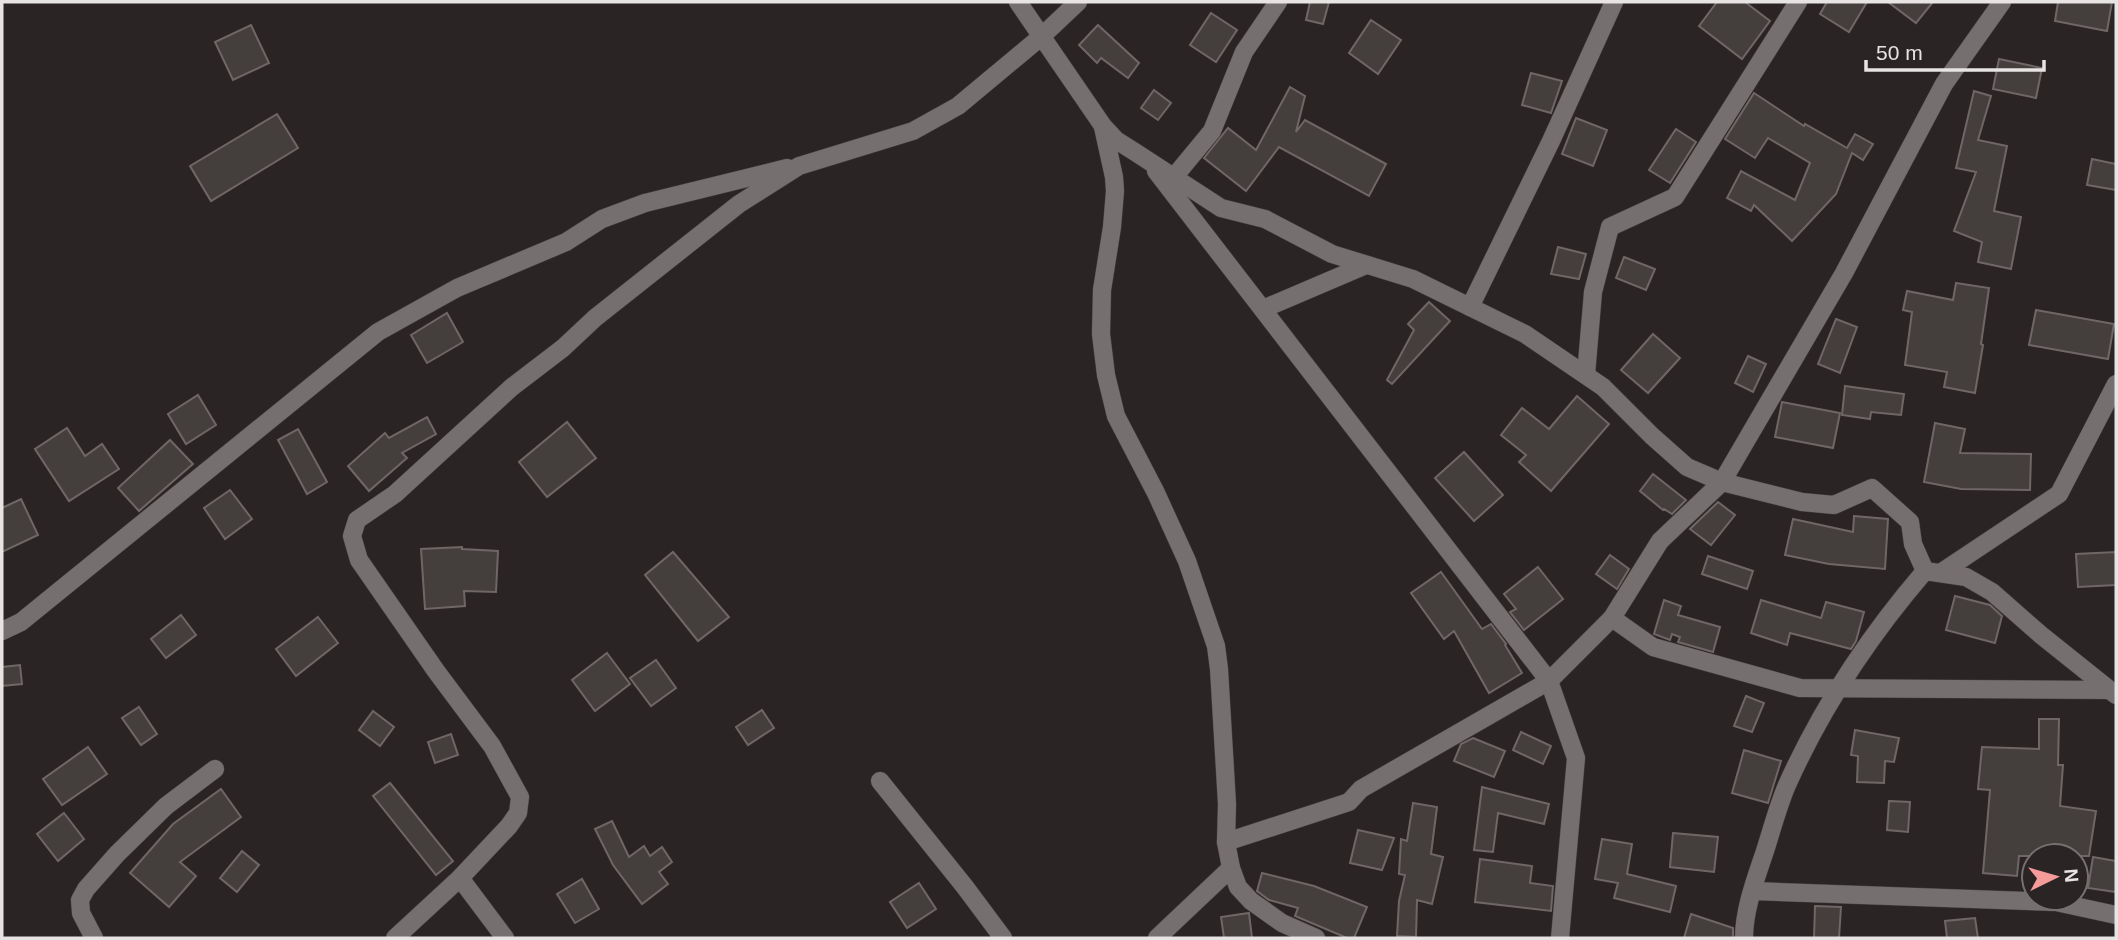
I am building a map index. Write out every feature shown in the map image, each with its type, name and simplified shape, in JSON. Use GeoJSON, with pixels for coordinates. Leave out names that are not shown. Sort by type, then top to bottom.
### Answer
{"type":"FeatureCollection","features":[{"type":"Feature","properties":{"kind":"street"},"geometry":{"type":"LineString","coordinates":[[1018,2],[1103,126],[1116,140],[1221,208],[1265,219],[1332,254],[1413,279],[1525,334],[1603,387],[1688,467],[1722,482],[1802,502],[1834,505],[1872,488],[1910,522],[1913,544],[1933,572],[1966,577],[1993,592],[2112,693]]}},
{"type":"Feature","properties":{"kind":"street"},"geometry":{"type":"LineString","coordinates":[[2,631],[20,622],[378,332],[457,288],[566,242],[602,219],[645,203],[799,166],[913,131],[958,106],[1042,36],[1078,2]]}},
{"type":"Feature","properties":{"kind":"street"},"geometry":{"type":"LineString","coordinates":[[1174,177],[1212,131],[1244,52],[1278,2]]}},
{"type":"Feature","properties":{"kind":"street"},"geometry":{"type":"LineString","coordinates":[[1470,307],[1551,141],[1614,2]]}},
{"type":"Feature","properties":{"kind":"street"},"geometry":{"type":"LineString","coordinates":[[1586,375],[1593,292],[1610,227],[1675,197],[1798,2]]}},
{"type":"Feature","properties":{"kind":"street"},"geometry":{"type":"LineString","coordinates":[[1226,842],[1349,802],[1360,789],[1549,681],[1612,618],[1660,541],[1722,482],[1844,273],[1944,84],[2002,2]]}},
{"type":"Feature","properties":{"kind":"street"},"geometry":{"type":"LineString","coordinates":[[1103,126],[1115,191],[1102,290],[1101,334],[1106,375],[1116,416],[1187,561],[1216,646],[1226,790],[1226,842],[1231,868],[1238,887],[1251,901],[1282,923],[1316,938]]}},
{"type":"Feature","properties":{"kind":"street"},"geometry":{"type":"LineString","coordinates":[[1148,160],[1549,681],[1576,758],[1560,938]]}},
{"type":"Feature","properties":{"kind":"street"},"geometry":{"type":"LineString","coordinates":[[395,938],[460,878],[509,826],[518,813],[520,797],[492,746],[359,560],[352,536],[358,520],[395,494],[512,387],[563,348],[595,318],[739,204],[799,166]]}},
{"type":"Feature","properties":{"kind":"street"},"geometry":{"type":"LineString","coordinates":[[1263,309],[1366,265]]}},
{"type":"Feature","properties":{"kind":"street"},"geometry":{"type":"LineString","coordinates":[[1744,938],[1744,924],[1753,891],[1786,787],[1824,709],[1888,613],[1933,572],[2059,494],[2116,384]]}},
{"type":"Feature","properties":{"kind":"street"},"geometry":{"type":"LineString","coordinates":[[1612,618],[1653,647],[1800,688],[2112,693]]}},
{"type":"Feature","properties":{"kind":"street"},"geometry":{"type":"LineString","coordinates":[[94,938],[81,914],[80,900],[86,889],[166,806],[215,769]]}},
{"type":"Feature","properties":{"kind":"street"},"geometry":{"type":"LineString","coordinates":[[880,781],[1003,938]]}},
{"type":"Feature","properties":{"kind":"street"},"geometry":{"type":"LineString","coordinates":[[1157,938],[1231,868]]}},
{"type":"Feature","properties":{"kind":"street"},"geometry":{"type":"LineString","coordinates":[[460,878],[505,938]]}},
{"type":"Feature","properties":{"kind":"street"},"geometry":{"type":"LineString","coordinates":[[1753,891],[2056,902],[2116,915]]}},
{"type":"Feature","properties":{"kind":"building"},"geometry":{"type":"Polygon","coordinates":[[[1310,2],[1329,2],[1323,24],[1306,20],[1310,2]]]}},
{"type":"Feature","properties":{"kind":"building"},"geometry":{"type":"Polygon","coordinates":[[[1717,2],[1745,2],[1770,21],[1742,59],[1699,26],[1717,2]]]}},
{"type":"Feature","properties":{"kind":"building"},"geometry":{"type":"Polygon","coordinates":[[[1827,2],[1867,2],[1849,32],[1820,14],[1827,2]]]}},
{"type":"Feature","properties":{"kind":"building"},"geometry":{"type":"Polygon","coordinates":[[[1888,2],[1933,2],[1916,23],[1888,2]]]}},
{"type":"Feature","properties":{"kind":"building"},"geometry":{"type":"Polygon","coordinates":[[[2058,2],[2112,2],[2107,31],[2055,21],[2058,2]]]}},
{"type":"Feature","properties":{"kind":"building"},"geometry":{"type":"Polygon","coordinates":[[[1211,13],[1237,30],[1216,62],[1190,45],[1211,13]]]}},
{"type":"Feature","properties":{"kind":"building"},"geometry":{"type":"Polygon","coordinates":[[[1371,20],[1401,40],[1378,74],[1349,53],[1371,20]]]}},
{"type":"Feature","properties":{"kind":"building"},"geometry":{"type":"Polygon","coordinates":[[[251,25],[269,63],[233,80],[215,42],[251,25]]]}},
{"type":"Feature","properties":{"kind":"building"},"geometry":{"type":"Polygon","coordinates":[[[1098,25],[1139,63],[1128,78],[1101,58],[1097,63],[1079,45],[1098,25]]]}},
{"type":"Feature","properties":{"kind":"building"},"geometry":{"type":"Polygon","coordinates":[[[1999,59],[2042,68],[2036,98],[1993,89],[1999,59]]]}},
{"type":"Feature","properties":{"kind":"building"},"geometry":{"type":"Polygon","coordinates":[[[1531,73],[1562,81],[1551,113],[1522,105],[1531,73]]]}},
{"type":"Feature","properties":{"kind":"building"},"geometry":{"type":"Polygon","coordinates":[[[1290,87],[1305,96],[1296,132],[1305,120],[1386,164],[1369,196],[1279,147],[1246,191],[1204,158],[1228,128],[1256,150],[1290,87]]]}},
{"type":"Feature","properties":{"kind":"building"},"geometry":{"type":"Polygon","coordinates":[[[1154,90],[1171,103],[1158,120],[1141,108],[1154,90]]]}},
{"type":"Feature","properties":{"kind":"building"},"geometry":{"type":"Polygon","coordinates":[[[1974,91],[1991,96],[1978,140],[2007,146],[1994,211],[2021,217],[2011,269],[1978,262],[1982,242],[1954,231],[1976,172],[1956,168],[1974,91]]]}},
{"type":"Feature","properties":{"kind":"building"},"geometry":{"type":"Polygon","coordinates":[[[1754,93],[1804,126],[1805,124],[1847,148],[1855,134],[1873,144],[1863,160],[1852,153],[1836,194],[1792,241],[1754,205],[1751,211],[1727,198],[1741,171],[1795,200],[1810,163],[1768,138],[1755,158],[1725,139],[1754,93]]]}},
{"type":"Feature","properties":{"kind":"building"},"geometry":{"type":"Polygon","coordinates":[[[277,114],[298,148],[211,201],[190,166],[277,114]]]}},
{"type":"Feature","properties":{"kind":"building"},"geometry":{"type":"Polygon","coordinates":[[[1576,118],[1607,130],[1593,166],[1562,154],[1576,118]]]}},
{"type":"Feature","properties":{"kind":"building"},"geometry":{"type":"Polygon","coordinates":[[[1676,129],[1696,142],[1670,183],[1649,170],[1676,129]]]}},
{"type":"Feature","properties":{"kind":"building"},"geometry":{"type":"Polygon","coordinates":[[[2092,159],[2116,164],[2116,190],[2087,185],[2092,159]]]}},
{"type":"Feature","properties":{"kind":"building"},"geometry":{"type":"Polygon","coordinates":[[[1558,247],[1586,254],[1579,279],[1551,274],[1558,247]]]}},
{"type":"Feature","properties":{"kind":"building"},"geometry":{"type":"Polygon","coordinates":[[[1624,257],[1655,269],[1646,290],[1616,278],[1624,257]]]}},
{"type":"Feature","properties":{"kind":"building"},"geometry":{"type":"Polygon","coordinates":[[[1956,283],[1989,288],[1975,393],[1944,387],[1947,372],[1905,365],[1912,312],[1903,310],[1907,291],[1953,300],[1956,283]]]}},
{"type":"Feature","properties":{"kind":"building"},"geometry":{"type":"Polygon","coordinates":[[[1429,302],[1450,321],[1392,384],[1387,380],[1414,330],[1408,324],[1429,302]]]}},
{"type":"Feature","properties":{"kind":"building"},"geometry":{"type":"Polygon","coordinates":[[[2036,310],[2114,324],[2108,359],[2029,345],[2036,310]]]}},
{"type":"Feature","properties":{"kind":"building"},"geometry":{"type":"Polygon","coordinates":[[[447,313],[463,342],[427,363],[411,335],[447,313]]]}},
{"type":"Feature","properties":{"kind":"building"},"geometry":{"type":"Polygon","coordinates":[[[1836,319],[1857,327],[1840,373],[1818,364],[1836,319]]]}},
{"type":"Feature","properties":{"kind":"building"},"geometry":{"type":"Polygon","coordinates":[[[1653,334],[1680,358],[1648,393],[1621,370],[1653,334]]]}},
{"type":"Feature","properties":{"kind":"building"},"geometry":{"type":"Polygon","coordinates":[[[1748,356],[1766,364],[1753,392],[1735,383],[1748,356]]]}},
{"type":"Feature","properties":{"kind":"building"},"geometry":{"type":"Polygon","coordinates":[[[1845,386],[1904,394],[1901,415],[1871,412],[1870,419],[1842,415],[1845,386]]]}},
{"type":"Feature","properties":{"kind":"building"},"geometry":{"type":"Polygon","coordinates":[[[198,395],[216,425],[186,444],[168,414],[198,395]]]}},
{"type":"Feature","properties":{"kind":"building"},"geometry":{"type":"Polygon","coordinates":[[[1577,396],[1609,424],[1551,491],[1519,462],[1526,455],[1501,435],[1522,408],[1549,429],[1577,396]]]}},
{"type":"Feature","properties":{"kind":"building"},"geometry":{"type":"Polygon","coordinates":[[[1782,402],[1840,413],[1833,448],[1775,437],[1782,402]]]}},
{"type":"Feature","properties":{"kind":"building"},"geometry":{"type":"Polygon","coordinates":[[[427,417],[436,434],[402,453],[407,458],[369,491],[348,466],[385,433],[389,438],[427,417]]]}},
{"type":"Feature","properties":{"kind":"building"},"geometry":{"type":"Polygon","coordinates":[[[567,422],[596,458],[547,497],[519,462],[567,422]]]}},
{"type":"Feature","properties":{"kind":"building"},"geometry":{"type":"Polygon","coordinates":[[[1935,423],[1965,429],[1960,453],[2031,454],[2030,490],[1961,489],[1924,482],[1935,423]]]}},
{"type":"Feature","properties":{"kind":"building"},"geometry":{"type":"Polygon","coordinates":[[[67,428],[85,456],[102,444],[119,469],[69,501],[35,449],[67,428]]]}},
{"type":"Feature","properties":{"kind":"building"},"geometry":{"type":"Polygon","coordinates":[[[298,429],[327,482],[307,494],[278,440],[298,429]]]}},
{"type":"Feature","properties":{"kind":"building"},"geometry":{"type":"Polygon","coordinates":[[[170,440],[193,464],[139,511],[118,488],[170,440]]]}},
{"type":"Feature","properties":{"kind":"building"},"geometry":{"type":"Polygon","coordinates":[[[1464,452],[1503,495],[1474,521],[1435,478],[1464,452]]]}},
{"type":"Feature","properties":{"kind":"building"},"geometry":{"type":"Polygon","coordinates":[[[1653,474],[1686,500],[1672,514],[1640,491],[1653,474]]]}},
{"type":"Feature","properties":{"kind":"building"},"geometry":{"type":"Polygon","coordinates":[[[230,490],[252,519],[225,539],[204,508],[230,490]]]}},
{"type":"Feature","properties":{"kind":"building"},"geometry":{"type":"Polygon","coordinates":[[[21,499],[38,535],[2,552],[2,508],[21,499]]]}},
{"type":"Feature","properties":{"kind":"building"},"geometry":{"type":"Polygon","coordinates":[[[1718,502],[1735,515],[1711,545],[1690,529],[1718,502]]]}},
{"type":"Feature","properties":{"kind":"building"},"geometry":{"type":"Polygon","coordinates":[[[1854,516],[1888,519],[1885,569],[1829,564],[1785,555],[1793,519],[1853,532],[1854,516]]]}},
{"type":"Feature","properties":{"kind":"building"},"geometry":{"type":"Polygon","coordinates":[[[462,547],[498,551],[496,592],[464,591],[465,606],[425,609],[421,549],[462,547]]]}},
{"type":"Feature","properties":{"kind":"building"},"geometry":{"type":"Polygon","coordinates":[[[673,552],[729,617],[698,641],[645,575],[673,552]]]}},
{"type":"Feature","properties":{"kind":"building"},"geometry":{"type":"Polygon","coordinates":[[[2116,552],[2116,585],[2078,587],[2076,554],[2116,552]]]}},
{"type":"Feature","properties":{"kind":"building"},"geometry":{"type":"Polygon","coordinates":[[[1610,555],[1629,569],[1617,589],[1596,574],[1610,555]]]}},
{"type":"Feature","properties":{"kind":"building"},"geometry":{"type":"Polygon","coordinates":[[[1708,556],[1753,571],[1747,589],[1702,574],[1708,556]]]}},
{"type":"Feature","properties":{"kind":"building"},"geometry":{"type":"Polygon","coordinates":[[[1538,567],[1563,599],[1524,630],[1510,612],[1516,609],[1504,594],[1538,567]]]}},
{"type":"Feature","properties":{"kind":"building"},"geometry":{"type":"Polygon","coordinates":[[[1441,572],[1482,629],[1491,624],[1522,673],[1489,693],[1454,631],[1444,639],[1411,593],[1441,572]]]}},
{"type":"Feature","properties":{"kind":"building"},"geometry":{"type":"Polygon","coordinates":[[[1955,596],[1990,605],[2002,616],[1995,643],[1946,630],[1955,596]]]}},
{"type":"Feature","properties":{"kind":"building"},"geometry":{"type":"Polygon","coordinates":[[[1664,600],[1681,606],[1678,615],[1720,627],[1713,652],[1678,642],[1680,637],[1672,634],[1670,640],[1654,634],[1664,600]]]}},
{"type":"Feature","properties":{"kind":"building"},"geometry":{"type":"Polygon","coordinates":[[[1761,600],[1821,618],[1826,602],[1864,612],[1851,649],[1790,633],[1787,645],[1751,633],[1761,600]]]}},
{"type":"Feature","properties":{"kind":"building"},"geometry":{"type":"Polygon","coordinates":[[[181,615],[196,635],[166,658],[151,639],[181,615]]]}},
{"type":"Feature","properties":{"kind":"building"},"geometry":{"type":"Polygon","coordinates":[[[318,617],[338,643],[296,676],[276,649],[318,617]]]}},
{"type":"Feature","properties":{"kind":"building"},"geometry":{"type":"Polygon","coordinates":[[[607,653],[630,684],[595,711],[572,680],[607,653]]]}},
{"type":"Feature","properties":{"kind":"building"},"geometry":{"type":"Polygon","coordinates":[[[656,660],[676,688],[651,706],[630,678],[656,660]]]}},
{"type":"Feature","properties":{"kind":"building"},"geometry":{"type":"Polygon","coordinates":[[[20,665],[22,684],[2,686],[2,667],[20,665]]]}},
{"type":"Feature","properties":{"kind":"building"},"geometry":{"type":"Polygon","coordinates":[[[1746,696],[1764,703],[1752,732],[1734,726],[1746,696]]]}},
{"type":"Feature","properties":{"kind":"building"},"geometry":{"type":"Polygon","coordinates":[[[139,707],[157,734],[141,745],[122,718],[139,707]]]}},
{"type":"Feature","properties":{"kind":"building"},"geometry":{"type":"Polygon","coordinates":[[[762,710],[774,728],[748,745],[736,727],[762,710]]]}},
{"type":"Feature","properties":{"kind":"building"},"geometry":{"type":"Polygon","coordinates":[[[373,711],[394,727],[380,746],[359,730],[373,711]]]}},
{"type":"Feature","properties":{"kind":"building"},"geometry":{"type":"Polygon","coordinates":[[[2039,719],[2059,719],[2058,765],[2063,765],[2060,806],[2096,811],[2090,850],[2090,842],[2020,842],[2017,876],[1983,873],[1990,790],[1978,789],[1982,747],[2039,749],[2039,719]]]}},
{"type":"Feature","properties":{"kind":"building"},"geometry":{"type":"Polygon","coordinates":[[[1855,730],[1899,738],[1894,762],[1885,761],[1884,783],[1857,782],[1858,756],[1851,755],[1855,730]]]}},
{"type":"Feature","properties":{"kind":"building"},"geometry":{"type":"Polygon","coordinates":[[[1521,732],[1551,746],[1543,764],[1513,750],[1521,732]]]}},
{"type":"Feature","properties":{"kind":"building"},"geometry":{"type":"Polygon","coordinates":[[[451,734],[458,755],[435,763],[428,742],[451,734]]]}},
{"type":"Feature","properties":{"kind":"building"},"geometry":{"type":"Polygon","coordinates":[[[1473,738],[1505,751],[1494,777],[1454,761],[1461,744],[1473,738]]]}},
{"type":"Feature","properties":{"kind":"building"},"geometry":{"type":"Polygon","coordinates":[[[88,747],[107,774],[62,805],[43,779],[88,747]]]}},
{"type":"Feature","properties":{"kind":"building"},"geometry":{"type":"Polygon","coordinates":[[[1744,750],[1781,761],[1768,803],[1732,793],[1744,750]]]}},
{"type":"Feature","properties":{"kind":"building"},"geometry":{"type":"Polygon","coordinates":[[[390,783],[453,861],[436,875],[373,796],[390,783]]]}},
{"type":"Feature","properties":{"kind":"building"},"geometry":{"type":"Polygon","coordinates":[[[1482,787],[1549,804],[1544,824],[1498,813],[1493,852],[1474,850],[1482,787]]]}},
{"type":"Feature","properties":{"kind":"building"},"geometry":{"type":"Polygon","coordinates":[[[221,789],[241,817],[180,862],[196,876],[169,907],[130,873],[173,824],[221,789]]]}},
{"type":"Feature","properties":{"kind":"building"},"geometry":{"type":"Polygon","coordinates":[[[1889,801],[1910,802],[1908,832],[1887,830],[1889,801]]]}},
{"type":"Feature","properties":{"kind":"building"},"geometry":{"type":"Polygon","coordinates":[[[1413,803],[1437,807],[1431,854],[1443,857],[1432,904],[1417,900],[1416,937],[1397,936],[1399,901],[1405,875],[1399,874],[1401,839],[1407,841],[1413,803]]]}},
{"type":"Feature","properties":{"kind":"building"},"geometry":{"type":"Polygon","coordinates":[[[64,813],[84,839],[58,861],[37,834],[64,813]]]}},
{"type":"Feature","properties":{"kind":"building"},"geometry":{"type":"Polygon","coordinates":[[[612,821],[629,857],[644,846],[650,856],[662,847],[672,862],[659,872],[668,884],[642,904],[613,865],[595,829],[612,821]]]}},
{"type":"Feature","properties":{"kind":"building"},"geometry":{"type":"Polygon","coordinates":[[[1358,830],[1394,838],[1382,870],[1350,863],[1358,830]]]}},
{"type":"Feature","properties":{"kind":"building"},"geometry":{"type":"Polygon","coordinates":[[[1673,833],[1718,837],[1714,872],[1670,867],[1673,833]]]}},
{"type":"Feature","properties":{"kind":"building"},"geometry":{"type":"Polygon","coordinates":[[[1602,839],[1632,844],[1627,874],[1676,886],[1670,912],[1614,898],[1618,883],[1595,879],[1602,839]]]}},
{"type":"Feature","properties":{"kind":"building"},"geometry":{"type":"Polygon","coordinates":[[[242,851],[259,865],[237,892],[220,878],[242,851]]]}},
{"type":"Feature","properties":{"kind":"building"},"geometry":{"type":"Polygon","coordinates":[[[2093,857],[2116,861],[2116,892],[2090,888],[2093,857]]]}},
{"type":"Feature","properties":{"kind":"building"},"geometry":{"type":"Polygon","coordinates":[[[1480,859],[1532,866],[1530,883],[1553,886],[1551,911],[1475,902],[1480,859]]]}},
{"type":"Feature","properties":{"kind":"building"},"geometry":{"type":"Polygon","coordinates":[[[1262,873],[1314,886],[1367,907],[1354,938],[1347,938],[1295,916],[1298,908],[1269,900],[1257,891],[1262,873]]]}},
{"type":"Feature","properties":{"kind":"building"},"geometry":{"type":"Polygon","coordinates":[[[582,879],[599,909],[575,923],[557,894],[582,879]]]}},
{"type":"Feature","properties":{"kind":"building"},"geometry":{"type":"Polygon","coordinates":[[[919,883],[936,909],[907,928],[890,902],[919,883]]]}},
{"type":"Feature","properties":{"kind":"building"},"geometry":{"type":"Polygon","coordinates":[[[1815,906],[1841,907],[1839,938],[1814,938],[1815,906]]]}},
{"type":"Feature","properties":{"kind":"building"},"geometry":{"type":"Polygon","coordinates":[[[1249,913],[1252,938],[1224,938],[1221,917],[1249,913]]]}},
{"type":"Feature","properties":{"kind":"building"},"geometry":{"type":"Polygon","coordinates":[[[1691,914],[1733,928],[1733,938],[1684,938],[1691,914]]]}},
{"type":"Feature","properties":{"kind":"building"},"geometry":{"type":"Polygon","coordinates":[[[1975,918],[1978,938],[1947,938],[1945,921],[1975,918]]]}}]}
